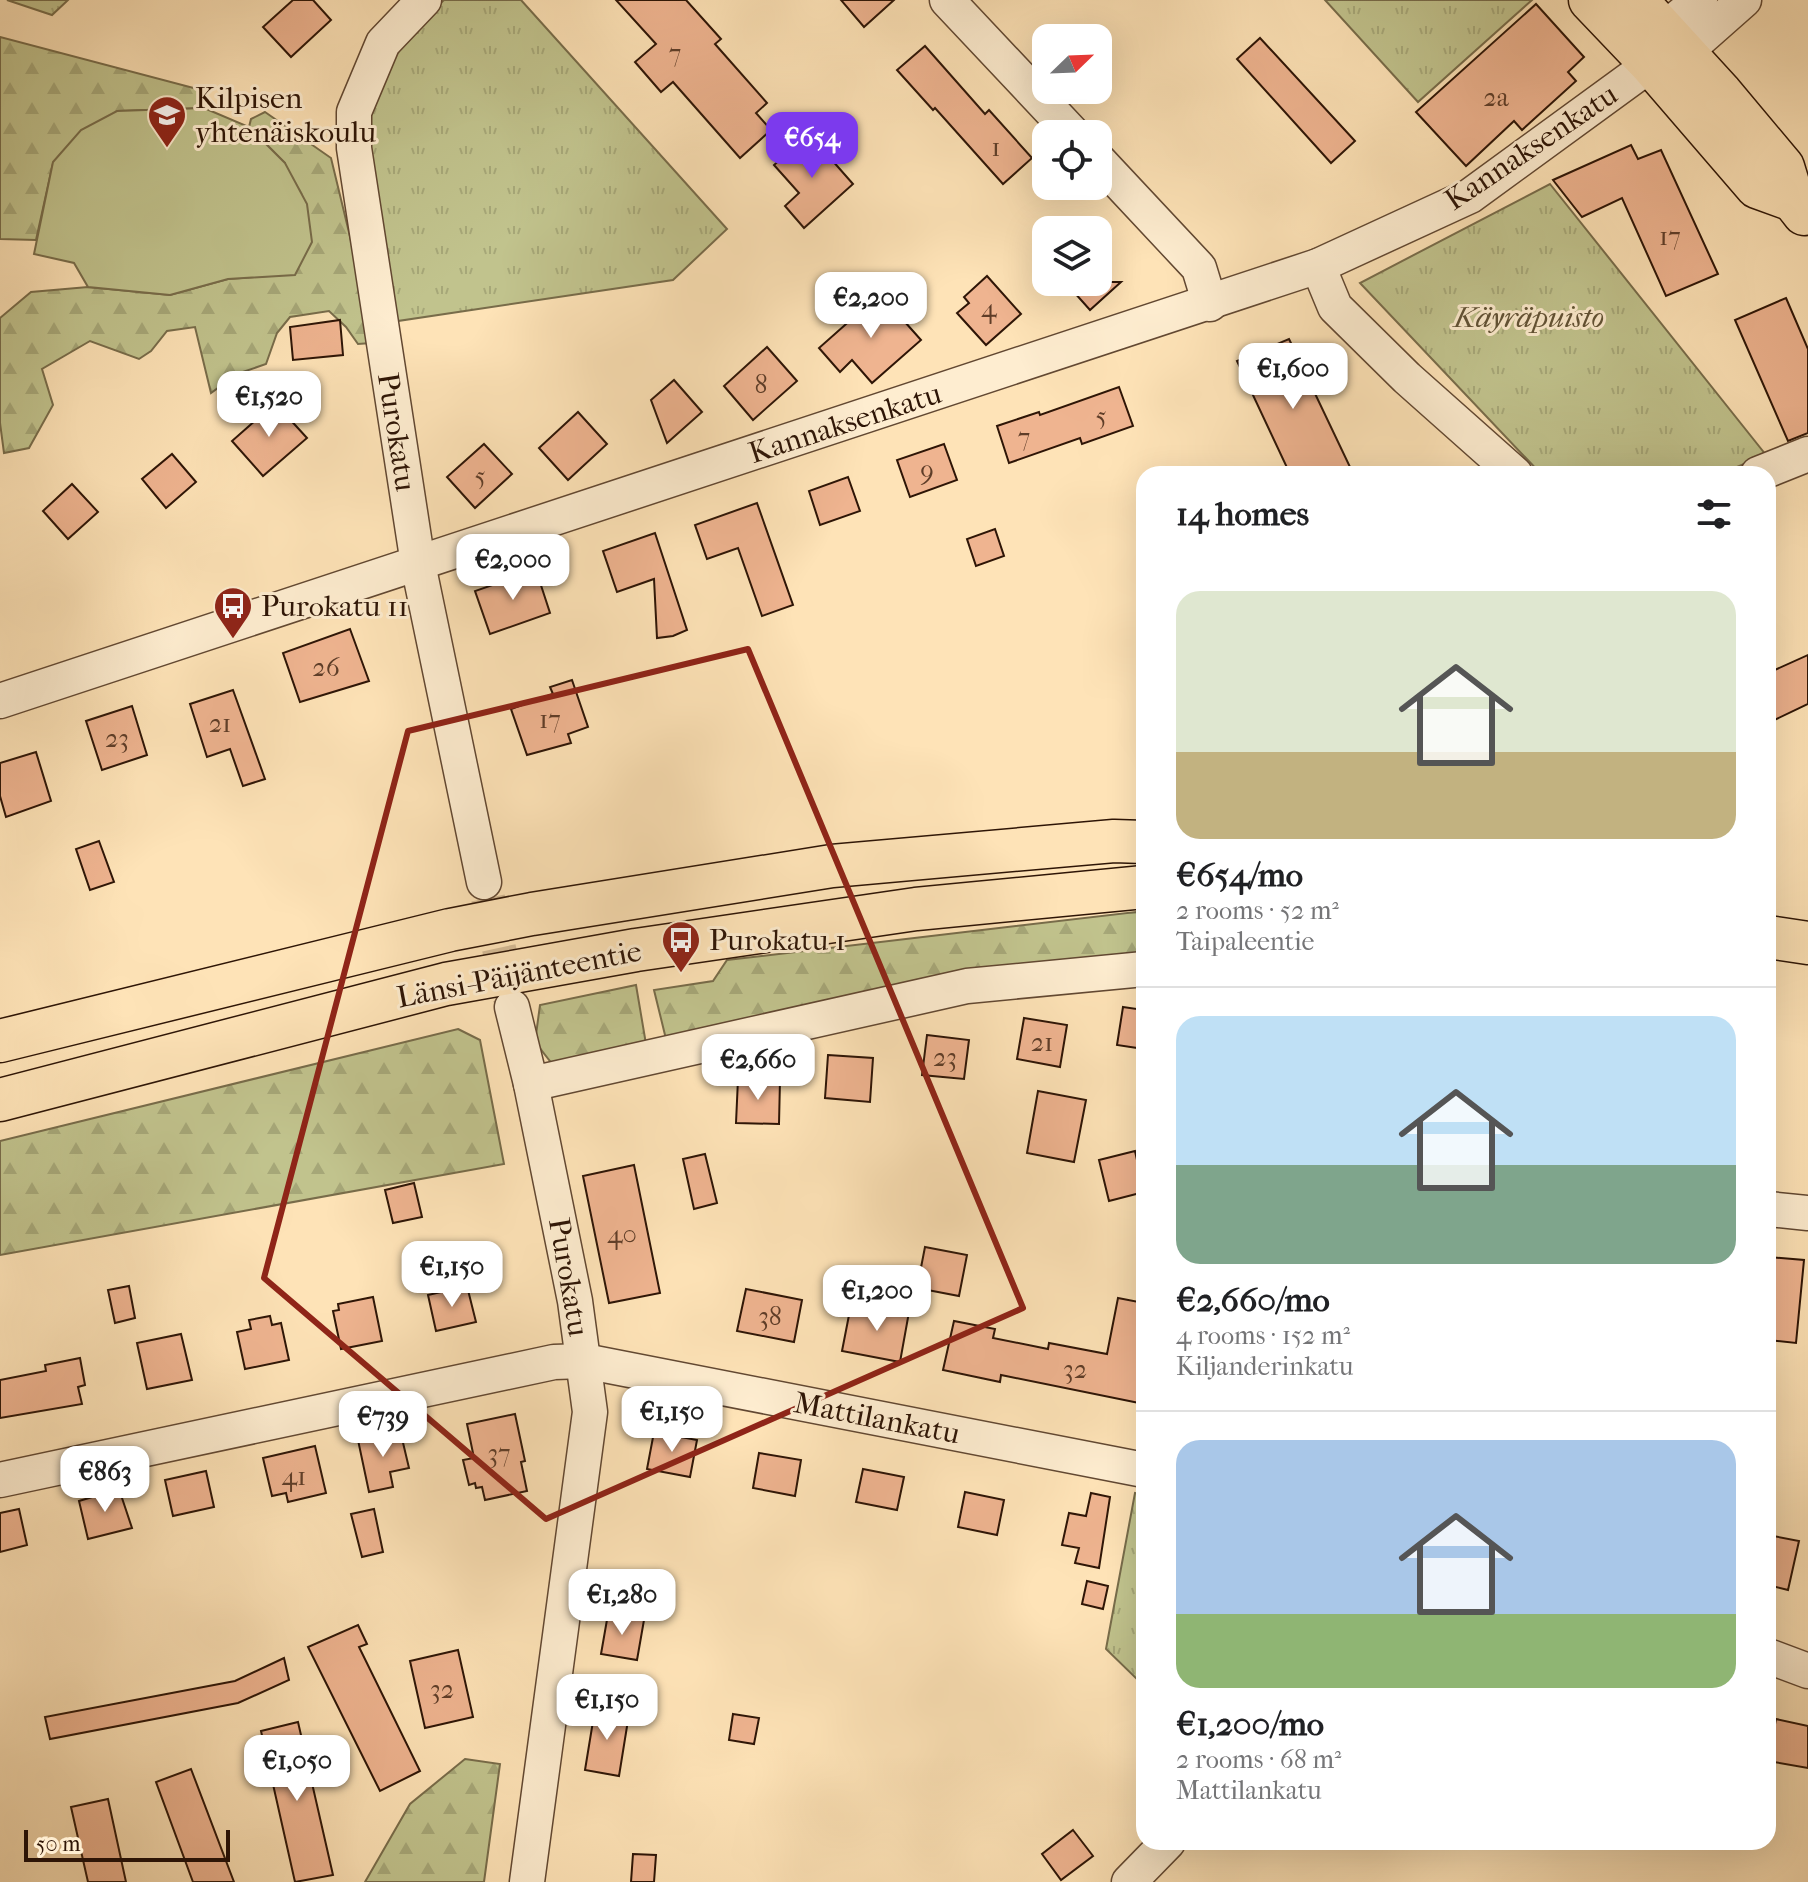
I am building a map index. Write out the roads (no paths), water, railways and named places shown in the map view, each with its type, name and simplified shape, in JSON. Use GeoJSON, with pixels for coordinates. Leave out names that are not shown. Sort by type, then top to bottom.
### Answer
{"type":"FeatureCollection","features":[{"type":"Feature","properties":{"kind":"main road"},"geometry":{"type":"LineString","coordinates":[[1590,0],[1658,37],[1757,187],[1800,209]]}},
{"type":"Feature","properties":{"kind":"main road","name":"Länsi-Päijänteentie"},"geometry":{"type":"LineString","coordinates":[[0,1041],[450,930],[532,914],[832,866],[1114,841],[1136,842]]}},
{"type":"Feature","properties":{"kind":"main road","name":"Länsi-Päijänteentie"},"geometry":{"type":"LineString","coordinates":[[0,1100],[446,984],[636,950],[916,909],[1136,888]]}},
{"type":"Feature","properties":{"kind":"main road"},"geometry":{"type":"LineString","coordinates":[[1776,938],[1808,943]]}},
{"type":"Feature","properties":{"kind":"street","name":"Purokatu"},"geometry":{"type":"LineString","coordinates":[[424,0],[383,43],[354,112],[354,148],[418,564],[484,882]]}},
{"type":"Feature","properties":{"kind":"street"},"geometry":{"type":"LineString","coordinates":[[947,0],[1060,120]]}},
{"type":"Feature","properties":{"kind":"street","name":"Kannaksenkatu"},"geometry":{"type":"LineString","coordinates":[[0,701],[1318,266],[1470,196],[1658,37],[1705,8],[1744,0]]}},
{"type":"Feature","properties":{"kind":"street"},"geometry":{"type":"LineString","coordinates":[[1112,175],[1199,268],[1210,304]]}},
{"type":"Feature","properties":{"kind":"street"},"geometry":{"type":"LineString","coordinates":[[1318,266],[1335,307],[1407,378],[1506,466]]}},
{"type":"Feature","properties":{"kind":"street"},"geometry":{"type":"LineString","coordinates":[[1776,467],[1808,454]]}},
{"type":"Feature","properties":{"kind":"street"},"geometry":{"type":"LineString","coordinates":[[531,1084],[967,986],[1136,970]]}},
{"type":"Feature","properties":{"kind":"street","name":"Purokatu"},"geometry":{"type":"LineString","coordinates":[[512,1007],[531,1084],[579,1320],[590,1412],[527,1882]]}},
{"type":"Feature","properties":{"kind":"street"},"geometry":{"type":"LineString","coordinates":[[1776,1210],[1808,1213]]}},
{"type":"Feature","properties":{"kind":"street","name":"Mattilankatu"},"geometry":{"type":"LineString","coordinates":[[0,1480],[554,1362],[584,1361],[1136,1468]]}},
{"type":"Feature","properties":{"kind":"street"},"geometry":{"type":"LineString","coordinates":[[1776,1659],[1808,1671]]}},
{"type":"Feature","properties":{"kind":"street"},"geometry":{"type":"LineString","coordinates":[[1129,1882],[1160,1850]]}},
{"type":"Feature","properties":{"kind":"tunnel"},"geometry":{"type":"LineString","coordinates":[[488,898],[510,999]]}},
{"type":"Feature","properties":{"kind":"place","name":"Kilpisen yhtenäiskoulu"},"geometry":{"type":"Point","coordinates":[167,149]}},
{"type":"Feature","properties":{"kind":"place","name":"Purokatu 11"},"geometry":{"type":"Point","coordinates":[233,640]}},
{"type":"Feature","properties":{"kind":"place","name":"Purokatu 1"},"geometry":{"type":"Point","coordinates":[681,974]}},
{"type":"Feature","properties":{"kind":"park label","name":"Käyräpuisto"},"geometry":{"type":"Point","coordinates":[1529,317]}}]}
